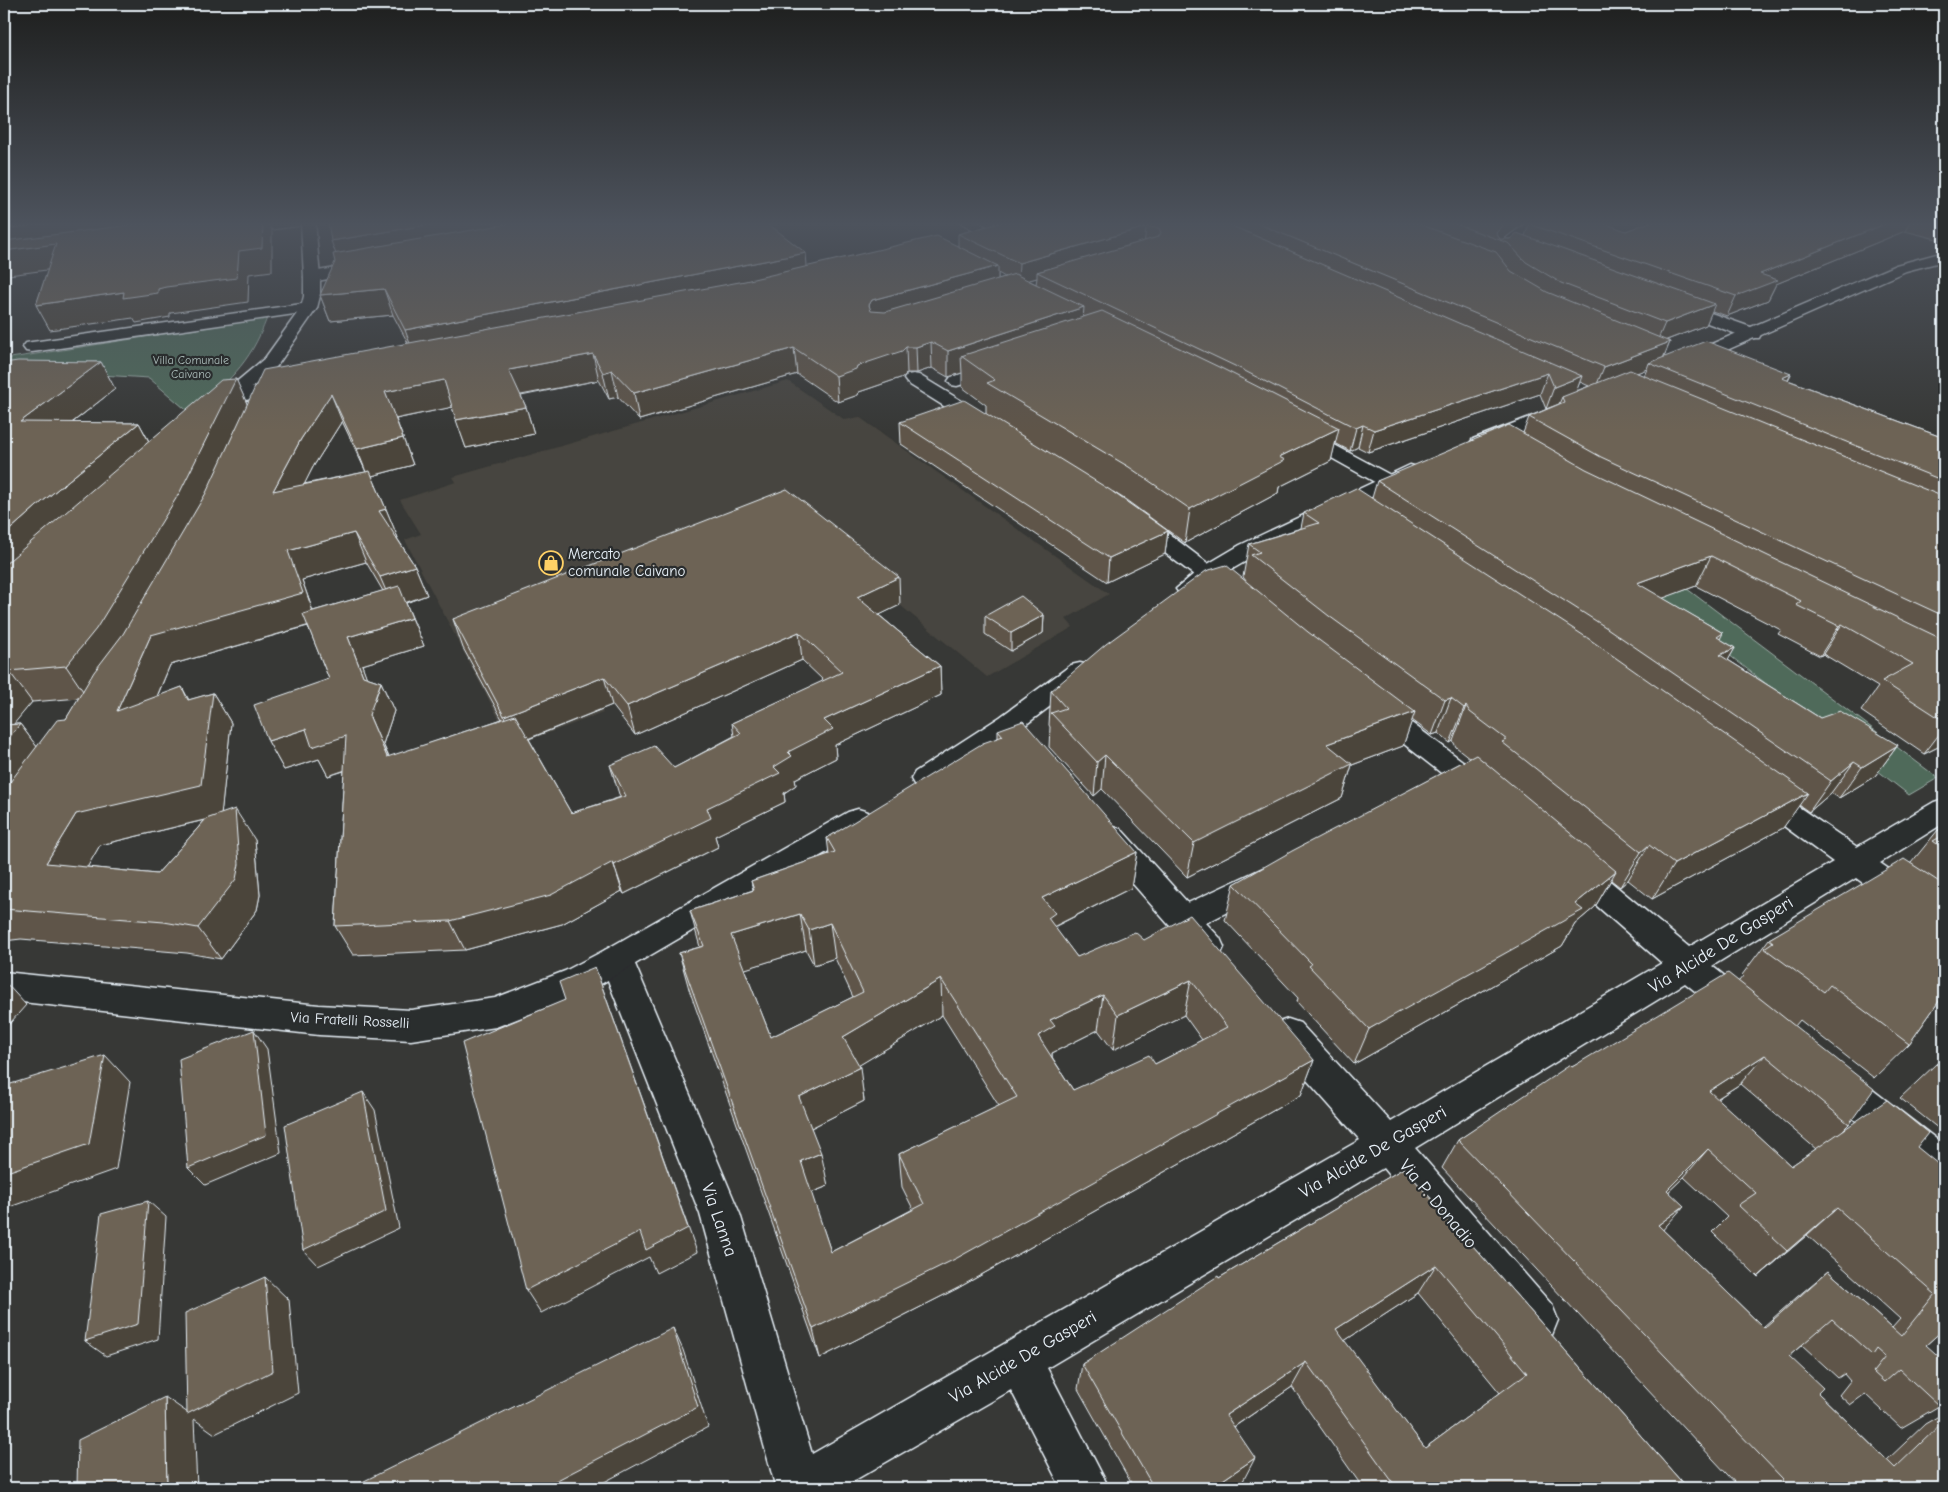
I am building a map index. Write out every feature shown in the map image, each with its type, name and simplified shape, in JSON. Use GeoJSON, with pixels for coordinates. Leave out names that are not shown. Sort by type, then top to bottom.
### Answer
{"type":"FeatureCollection","features":[{"type":"Feature","properties":{"kind":"street"},"geometry":{"type":"LineString","coordinates":[[196,426],[271,362],[309,308],[311,292]]}},
{"type":"Feature","properties":{"kind":"street"},"geometry":{"type":"LineString","coordinates":[[1673,364],[1752,334],[1848,292]]}},
{"type":"Feature","properties":{"kind":"street"},"geometry":{"type":"LineString","coordinates":[[1659,299],[1752,334]]}},
{"type":"Feature","properties":{"kind":"street"},"geometry":{"type":"LineString","coordinates":[[32,348],[309,308]]}},
{"type":"Feature","properties":{"kind":"street"},"geometry":{"type":"LineString","coordinates":[[957,381],[1011,362]]}},
{"type":"Feature","properties":{"kind":"street"},"geometry":{"type":"LineString","coordinates":[[913,379],[1002,433]]}},
{"type":"Feature","properties":{"kind":"street"},"geometry":{"type":"LineString","coordinates":[[229,398],[303,385]]}},
{"type":"Feature","properties":{"kind":"street"},"geometry":{"type":"LineString","coordinates":[[255,418],[265,392]]}},
{"type":"Feature","properties":{"kind":"street"},"geometry":{"type":"LineString","coordinates":[[1460,450],[1502,445],[1587,402]]}},
{"type":"Feature","properties":{"kind":"street"},"geometry":{"type":"LineString","coordinates":[[1286,425],[1387,481]]}},
{"type":"Feature","properties":{"kind":"street"},"geometry":{"type":"LineString","coordinates":[[1169,603],[1209,573],[1248,550],[1341,503],[1436,460]]}},
{"type":"Feature","properties":{"kind":"street"},"geometry":{"type":"LineString","coordinates":[[1341,503],[1365,519]]}},
{"type":"Feature","properties":{"kind":"street"},"geometry":{"type":"LineString","coordinates":[[1117,507],[1209,573],[1252,609]]}},
{"type":"Feature","properties":{"kind":"street"},"geometry":{"type":"LineString","coordinates":[[905,792],[1020,734],[1098,657]]}},
{"type":"Feature","properties":{"kind":"street"},"geometry":{"type":"LineString","coordinates":[[1356,693],[1450,782],[1500,805]]}},
{"type":"Feature","properties":{"kind":"street"},"geometry":{"type":"LineString","coordinates":[[1743,782],[1855,863],[1944,924]]}},
{"type":"Feature","properties":{"kind":"street","name":"Via Fratelli Rosselli"},"geometry":{"type":"LineString","coordinates":[[4,986],[319,1020],[411,1025],[496,1012],[577,981],[617,960],[822,843],[880,807]]}},
{"type":"Feature","properties":{"kind":"street","name":"Via Alcide De Gasperi"},"geometry":{"type":"LineString","coordinates":[[798,1488],[1688,966],[1944,809]]}},
{"type":"Feature","properties":{"kind":"street"},"geometry":{"type":"LineString","coordinates":[[1088,812],[1230,971]]}},
{"type":"Feature","properties":{"kind":"street"},"geometry":{"type":"LineString","coordinates":[[1560,856],[1688,966],[1765,1027]]}},
{"type":"Feature","properties":{"kind":"street"},"geometry":{"type":"LineString","coordinates":[[1184,920],[1285,868]]}},
{"type":"Feature","properties":{"kind":"street","name":"Via Lanna"},"geometry":{"type":"LineString","coordinates":[[617,960],[720,1214],[798,1488]]}},
{"type":"Feature","properties":{"kind":"street","name":"Via P. Donadio"},"geometry":{"type":"LineString","coordinates":[[1270,1014],[1387,1144],[1560,1346]]}},
{"type":"Feature","properties":{"kind":"street"},"geometry":{"type":"LineString","coordinates":[[1812,1063],[1944,1168]]}},
{"type":"Feature","properties":{"kind":"street"},"geometry":{"type":"LineString","coordinates":[[1019,1360],[1086,1488]]}},
{"type":"Feature","properties":{"kind":"shaded area","name":"Mercato comunale Caivano"},"geometry":{"type":"Polygon","coordinates":[[[788,381],[845,420],[859,417],[1109,594],[1066,619],[1073,627],[987,677],[796,519],[536,622],[603,713],[513,746],[405,540],[421,534],[400,500],[456,482],[453,477],[788,381]]]}},
{"type":"Feature","properties":{"kind":"green space","name":"Villa Comunale Caivano"},"geometry":{"type":"Polygon","coordinates":[[[267,318],[253,349],[245,361],[227,382],[191,414],[149,378],[101,375],[4,390],[4,359],[267,318]]]}},
{"type":"Feature","properties":{"kind":"green space"},"geometry":{"type":"Polygon","coordinates":[[[1508,454],[1938,778],[1909,795],[1485,465],[1508,454]]]}},
{"type":"Feature","properties":{"kind":"building"},"geometry":{"type":"Polygon","coordinates":[[[40,292],[158,292],[123,298],[124,292],[36,305],[40,292]]]}},
{"type":"Feature","properties":{"kind":"building"},"geometry":{"type":"Polygon","coordinates":[[[322,292],[356,292],[320,295],[322,292]]]}},
{"type":"Feature","properties":{"kind":"building"},"geometry":{"type":"Polygon","coordinates":[[[385,292],[605,292],[405,330],[385,292]]]}},
{"type":"Feature","properties":{"kind":"building"},"geometry":{"type":"Polygon","coordinates":[[[687,292],[903,292],[872,300],[869,305],[871,311],[885,312],[955,292],[1052,292],[1084,307],[948,351],[931,342],[916,347],[906,347],[902,351],[857,366],[856,369],[836,376],[794,348],[634,393],[612,370],[603,373],[593,354],[509,370],[526,407],[456,420],[444,380],[385,392],[403,438],[357,449],[331,394],[301,439],[273,491],[370,471],[386,509],[379,511],[415,566],[380,577],[354,533],[288,551],[303,593],[151,635],[117,711],[182,687],[188,700],[213,693],[201,785],[76,814],[46,863],[157,874],[206,819],[235,809],[239,864],[236,879],[198,928],[164,922],[4,909],[4,790],[57,720],[66,719],[94,672],[123,634],[206,493],[263,370],[687,292]]]}},
{"type":"Feature","properties":{"kind":"building"},"geometry":{"type":"Polygon","coordinates":[[[1078,292],[1385,292],[1582,376],[1554,387],[1548,373],[1374,430],[1363,425],[1356,428],[1237,367],[1078,292]]]}},
{"type":"Feature","properties":{"kind":"building"},"geometry":{"type":"Polygon","coordinates":[[[1422,292],[1546,292],[1670,342],[1604,367],[1422,292]]]}},
{"type":"Feature","properties":{"kind":"building"},"geometry":{"type":"Polygon","coordinates":[[[1583,292],[1680,292],[1715,304],[1665,323],[1583,292]]]}},
{"type":"Feature","properties":{"kind":"building"},"geometry":{"type":"Polygon","coordinates":[[[1723,292],[1747,292],[1736,296],[1723,292]]]}},
{"type":"Feature","properties":{"kind":"building"},"geometry":{"type":"Polygon","coordinates":[[[1102,311],[1223,369],[1339,428],[1279,457],[1285,460],[1190,509],[1129,467],[987,383],[995,380],[961,356],[1102,311]]]}},
{"type":"Feature","properties":{"kind":"building"},"geometry":{"type":"Polygon","coordinates":[[[1706,341],[1791,374],[1782,378],[1944,438],[1944,481],[1649,363],[1706,341]]]}},
{"type":"Feature","properties":{"kind":"building"},"geometry":{"type":"Polygon","coordinates":[[[18,361],[101,362],[20,422],[139,423],[4,535],[4,363],[18,361]]]}},
{"type":"Feature","properties":{"kind":"building"},"geometry":{"type":"Polygon","coordinates":[[[1630,370],[1944,497],[1944,616],[1601,457],[1529,417],[1564,402],[1562,397],[1630,370]]]}},
{"type":"Feature","properties":{"kind":"building"},"geometry":{"type":"Polygon","coordinates":[[[236,379],[180,492],[96,629],[66,666],[9,671],[4,677],[4,565],[221,380],[236,379]]]}},
{"type":"Feature","properties":{"kind":"building"},"geometry":{"type":"Polygon","coordinates":[[[964,400],[1110,490],[1168,531],[1109,558],[900,422],[964,400]]]}},
{"type":"Feature","properties":{"kind":"building"},"geometry":{"type":"Polygon","coordinates":[[[1509,425],[1586,469],[1944,640],[1944,721],[1882,681],[1913,664],[1842,624],[1839,626],[1796,605],[1801,601],[1711,556],[1637,583],[1723,633],[1717,637],[1735,648],[1720,655],[1820,718],[1840,711],[1898,745],[1862,767],[1854,762],[1831,781],[1607,628],[1377,481],[1509,425]]]}},
{"type":"Feature","properties":{"kind":"building"},"geometry":{"type":"Polygon","coordinates":[[[1356,488],[1589,639],[1808,793],[1674,864],[1649,845],[1641,852],[1502,742],[1507,740],[1470,712],[1466,706],[1464,708],[1451,698],[1445,700],[1329,616],[1251,555],[1260,552],[1249,544],[1319,523],[1304,513],[1356,488]]]}},
{"type":"Feature","properties":{"kind":"building"},"geometry":{"type":"Polygon","coordinates":[[[787,489],[899,577],[857,597],[940,666],[824,720],[833,729],[788,752],[792,756],[774,767],[780,773],[707,808],[711,818],[614,865],[613,862],[551,895],[450,921],[335,926],[346,736],[312,747],[306,729],[268,741],[254,705],[329,679],[303,614],[399,586],[412,618],[348,637],[363,676],[381,682],[369,715],[387,757],[515,715],[571,813],[626,796],[610,765],[654,746],[674,768],[741,733],[732,723],[842,672],[799,632],[627,706],[604,677],[504,716],[453,619],[787,489]]]}},
{"type":"Feature","properties":{"kind":"building"},"geometry":{"type":"Polygon","coordinates":[[[1226,565],[1308,632],[1415,712],[1327,744],[1352,764],[1194,843],[1105,755],[1097,762],[1051,713],[1066,708],[1051,691],[1106,644],[1206,571],[1226,565]]]}},
{"type":"Feature","properties":{"kind":"building"},"geometry":{"type":"Polygon","coordinates":[[[1021,596],[1044,615],[1011,633],[985,616],[1021,596]]]}},
{"type":"Feature","properties":{"kind":"building"},"geometry":{"type":"Polygon","coordinates":[[[1023,721],[1137,852],[1042,898],[1055,913],[1048,918],[1077,957],[1135,932],[1144,940],[1190,915],[1314,1060],[957,1258],[813,1329],[679,953],[704,946],[690,911],[754,890],[751,881],[835,852],[827,838],[983,743],[1003,736],[998,730],[1023,721]],[[800,914],[731,935],[771,1037],[863,992],[830,923],[809,930],[800,914]],[[941,979],[843,1037],[860,1067],[799,1097],[821,1153],[801,1161],[831,1252],[924,1204],[899,1154],[1017,1097],[941,979]],[[1191,980],[1118,1015],[1103,995],[1050,1020],[1055,1026],[1038,1036],[1073,1090],[1149,1055],[1155,1064],[1227,1027],[1191,980]]]}},
{"type":"Feature","properties":{"kind":"building"},"geometry":{"type":"Polygon","coordinates":[[[20,724],[4,744],[4,725],[20,724]]]}},
{"type":"Feature","properties":{"kind":"building"},"geometry":{"type":"Polygon","coordinates":[[[1476,755],[1616,871],[1575,904],[1583,910],[1369,1029],[1309,966],[1312,964],[1234,884],[1292,851],[1476,755]]]}},
{"type":"Feature","properties":{"kind":"building"},"geometry":{"type":"Polygon","coordinates":[[[1944,827],[1944,834],[1938,830],[1944,827]]]}},
{"type":"Feature","properties":{"kind":"building"},"geometry":{"type":"Polygon","coordinates":[[[1944,835],[1944,849],[1933,841],[1944,835]]]}},
{"type":"Feature","properties":{"kind":"building"},"geometry":{"type":"Polygon","coordinates":[[[1904,859],[1944,885],[1944,994],[1909,1044],[1830,985],[1824,992],[1764,948],[1773,942],[1769,939],[1904,859]]]}},
{"type":"Feature","properties":{"kind":"building"},"geometry":{"type":"Polygon","coordinates":[[[595,967],[688,1228],[646,1250],[640,1232],[526,1290],[462,1043],[565,1000],[559,982],[595,967]]]}},
{"type":"Feature","properties":{"kind":"building"},"geometry":{"type":"Polygon","coordinates":[[[1728,973],[1874,1089],[1849,1124],[1765,1055],[1709,1091],[1791,1166],[1887,1100],[1928,1133],[1917,1147],[1944,1169],[1944,1329],[1926,1345],[1944,1361],[1944,1400],[1939,1406],[1899,1369],[1884,1382],[1873,1372],[1885,1357],[1876,1349],[1872,1355],[1832,1319],[1789,1356],[1823,1388],[1818,1393],[1895,1468],[1944,1421],[1944,1488],[1789,1488],[1782,1481],[1783,1479],[1458,1140],[1570,1065],[1572,1067],[1728,973]],[[1708,1149],[1667,1190],[1684,1206],[1658,1225],[1764,1328],[1828,1271],[1901,1336],[1935,1294],[1837,1208],[1787,1251],[1738,1205],[1756,1193],[1708,1149]]]}},
{"type":"Feature","properties":{"kind":"building"},"geometry":{"type":"Polygon","coordinates":[[[254,1030],[266,1135],[188,1168],[179,1059],[254,1030]]]}},
{"type":"Feature","properties":{"kind":"building"},"geometry":{"type":"Polygon","coordinates":[[[105,1055],[89,1144],[4,1173],[4,1086],[105,1055]]]}},
{"type":"Feature","properties":{"kind":"building"},"geometry":{"type":"Polygon","coordinates":[[[1944,1058],[1944,1070],[1936,1064],[1944,1058]]]}},
{"type":"Feature","properties":{"kind":"building"},"geometry":{"type":"Polygon","coordinates":[[[363,1092],[386,1211],[303,1250],[285,1125],[363,1092]]]}},
{"type":"Feature","properties":{"kind":"building"},"geometry":{"type":"Polygon","coordinates":[[[1404,1168],[1687,1488],[1397,1488],[1306,1362],[1226,1415],[1255,1458],[1211,1488],[1154,1488],[1082,1364],[1218,1276],[1219,1278],[1404,1168]],[[1436,1265],[1336,1329],[1425,1448],[1527,1373],[1436,1265]]]}},
{"type":"Feature","properties":{"kind":"building"},"geometry":{"type":"Polygon","coordinates":[[[148,1201],[138,1324],[85,1341],[101,1214],[148,1201]]]}},
{"type":"Feature","properties":{"kind":"building"},"geometry":{"type":"Polygon","coordinates":[[[265,1277],[273,1371],[187,1414],[185,1313],[265,1277]]]}},
{"type":"Feature","properties":{"kind":"building"},"geometry":{"type":"Polygon","coordinates":[[[673,1328],[698,1407],[542,1488],[350,1488],[673,1328]]]}},
{"type":"Feature","properties":{"kind":"building"},"geometry":{"type":"Polygon","coordinates":[[[165,1397],[167,1488],[77,1488],[78,1440],[165,1397]]]}},
{"type":"Feature","properties":{"kind":"place","name":"Mercato comunale Caivano"},"geometry":{"type":"Point","coordinates":[551,563]}}]}
